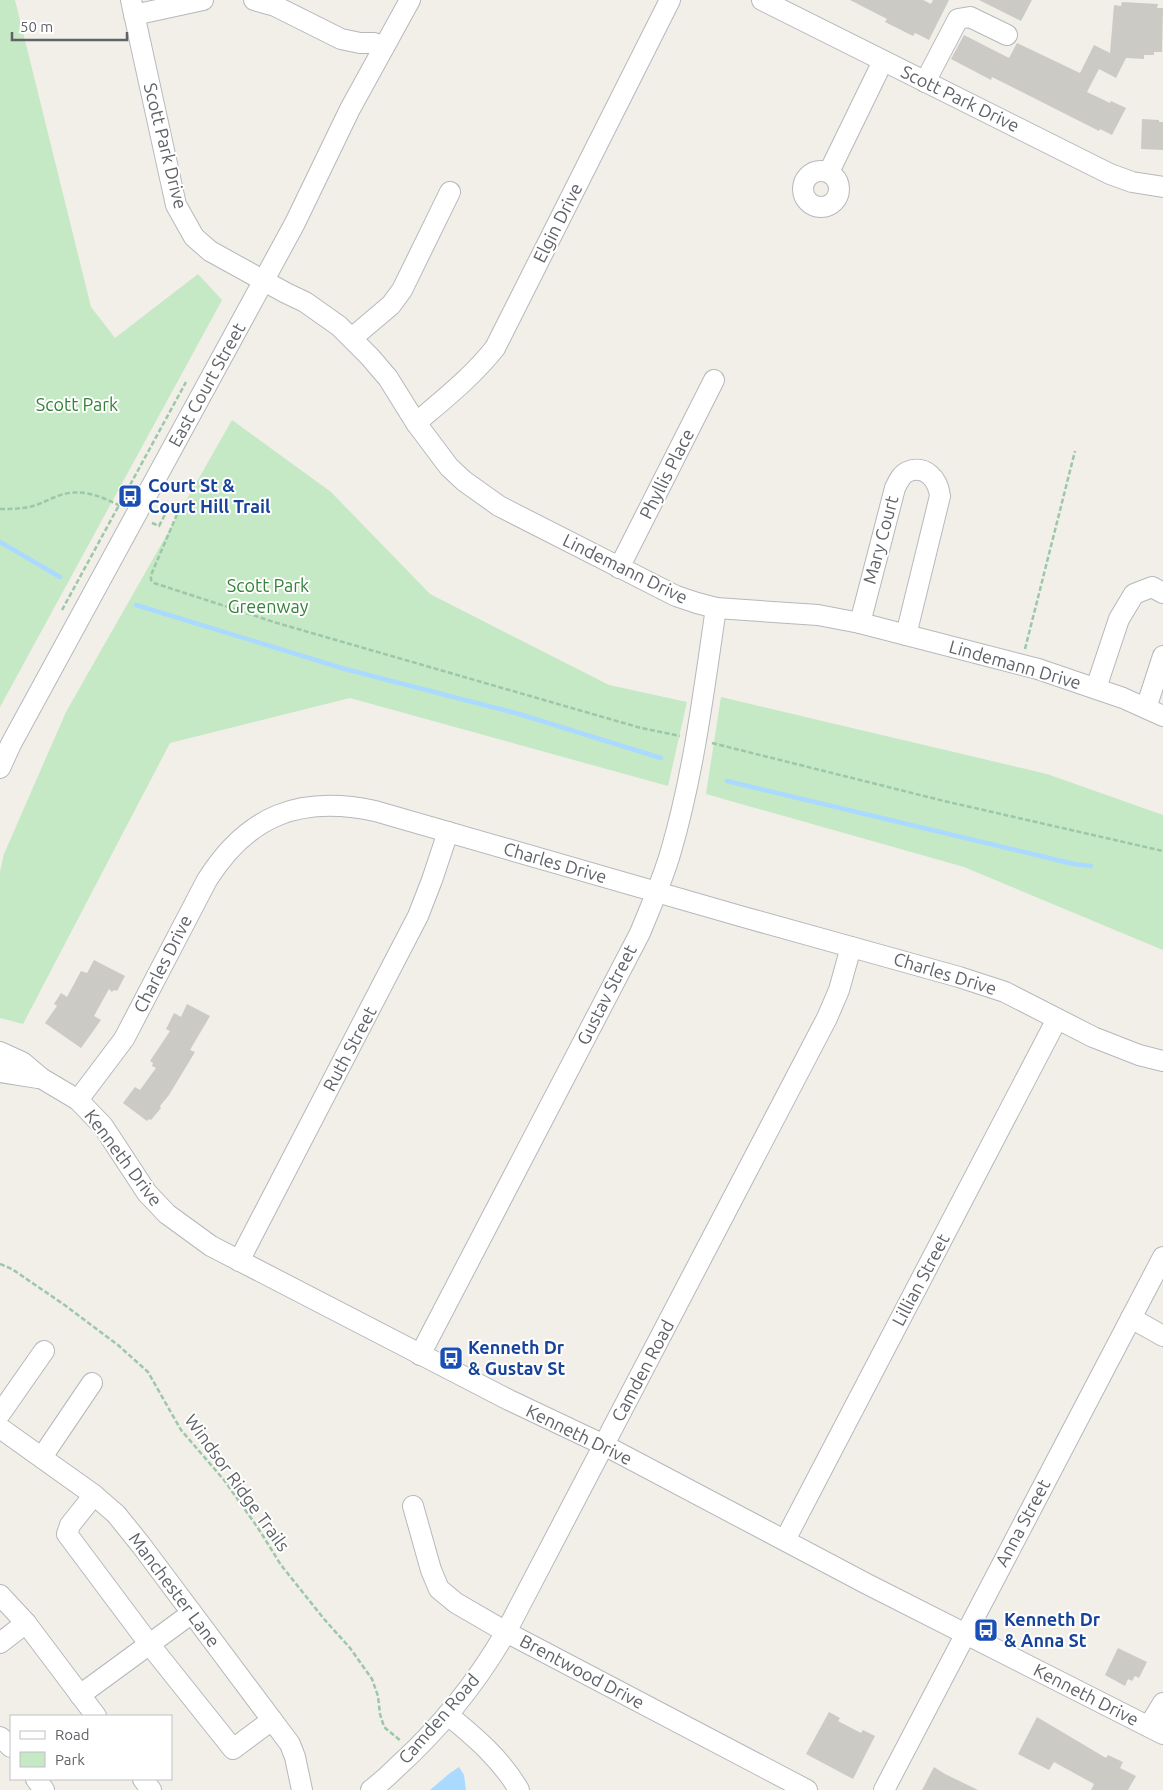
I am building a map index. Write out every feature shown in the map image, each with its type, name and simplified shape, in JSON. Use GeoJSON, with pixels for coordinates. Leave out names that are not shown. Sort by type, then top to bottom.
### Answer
{"type":"FeatureCollection","features":[{"type":"Feature","properties":{"kind":"street"},"geometry":{"type":"LineString","coordinates":[[133,7],[203,0]]}},
{"type":"Feature","properties":{"kind":"street"},"geometry":{"type":"LineString","coordinates":[[254,0],[275,6],[341,39],[360,43],[374,43],[384,47]]}},
{"type":"Feature","properties":{"kind":"street","name":"East Court Street"},"geometry":{"type":"LineString","coordinates":[[0,768],[11,744],[295,224],[350,109],[410,0]]}},
{"type":"Feature","properties":{"kind":"street","name":"Elgin Drive"},"geometry":{"type":"LineString","coordinates":[[416,422],[464,383],[480,367],[494,348],[670,0]]}},
{"type":"Feature","properties":{"kind":"street","name":"Scott Park Drive"},"geometry":{"type":"LineString","coordinates":[[762,0],[1110,174],[1132,182],[1163,186]]}},
{"type":"Feature","properties":{"kind":"street","name":"Scott Park Drive"},"geometry":{"type":"LineString","coordinates":[[133,7],[176,205],[194,238],[210,251],[264,280]]}},
{"type":"Feature","properties":{"kind":"street"},"geometry":{"type":"LineString","coordinates":[[926,82],[958,19],[970,17],[1007,35]]}},
{"type":"Feature","properties":{"kind":"street"},"geometry":{"type":"LineString","coordinates":[[829,172],[883,61]]}},
{"type":"Feature","properties":{"kind":"street"},"geometry":{"type":"LineString","coordinates":[[352,338],[391,305],[402,290],[450,192]]}},
{"type":"Feature","properties":{"kind":"street","name":"Lindemann Drive"},"geometry":{"type":"LineString","coordinates":[[264,280],[324,314],[352,338],[388,378],[416,422],[449,467],[485,497],[499,506],[676,596],[716,608],[799,613],[860,623],[1021,665],[1096,688],[1154,712]]}},
{"type":"Feature","properties":{"kind":"street","name":"Phyllis Place"},"geometry":{"type":"LineString","coordinates":[[619,568],[714,380]]}},
{"type":"Feature","properties":{"kind":"street","name":"Mary Court"},"geometry":{"type":"LineString","coordinates":[[860,623],[895,488],[906,472],[917,471],[927,473],[934,478],[939,486],[940,496],[906,635]]}},
{"type":"Feature","properties":{"kind":"street"},"geometry":{"type":"LineString","coordinates":[[1096,688],[1119,619],[1134,594],[1152,587],[1163,593]]}},
{"type":"Feature","properties":{"kind":"street","name":"Gustav Street"},"geometry":{"type":"LineString","coordinates":[[420,1355],[635,941],[657,892],[671,852],[685,795],[696,739],[716,608]]}},
{"type":"Feature","properties":{"kind":"street"},"geometry":{"type":"LineString","coordinates":[[1154,712],[1163,656]]}},
{"type":"Feature","properties":{"kind":"street","name":"Charles Drive"},"geometry":{"type":"LineString","coordinates":[[78,1100],[124,1039],[207,880],[220,860],[250,830],[270,818],[287,811],[331,805],[350,806],[375,811],[959,977],[1005,992],[1102,1040],[1163,1061]]}},
{"type":"Feature","properties":{"kind":"street","name":"Ruth Street"},"geometry":{"type":"LineString","coordinates":[[240,1261],[418,916],[448,832]]}},
{"type":"Feature","properties":{"kind":"street","name":"Camden Road"},"geometry":{"type":"LineString","coordinates":[[371,1790],[414,1751],[448,1714],[490,1658],[506,1632],[828,1018],[839,990],[851,946]]}},
{"type":"Feature","properties":{"kind":"street","name":"Lillian Street"},"geometry":{"type":"LineString","coordinates":[[785,1540],[1057,1019]]}},
{"type":"Feature","properties":{"kind":"street","name":"Kenneth Drive"},"geometry":{"type":"LineString","coordinates":[[0,1052],[22,1062],[41,1078],[78,1100],[103,1126],[147,1193],[166,1214],[211,1246],[420,1355],[604,1445],[965,1634],[1156,1730]]}},
{"type":"Feature","properties":{"kind":"street","name":"Kenneth Drive"},"geometry":{"type":"LineString","coordinates":[[0,1072],[41,1078]]}},
{"type":"Feature","properties":{"kind":"street","name":"Anna Street"},"geometry":{"type":"LineString","coordinates":[[884,1790],[1163,1257]]}},
{"type":"Feature","properties":{"kind":"street"},"geometry":{"type":"LineString","coordinates":[[1131,1318],[1163,1336]]}},
{"type":"Feature","properties":{"kind":"street"},"geometry":{"type":"LineString","coordinates":[[0,1414],[44,1351]]}},
{"type":"Feature","properties":{"kind":"street"},"geometry":{"type":"LineString","coordinates":[[42,1457],[92,1383]]}},
{"type":"Feature","properties":{"kind":"street","name":"Manchester Lane"},"geometry":{"type":"LineString","coordinates":[[0,1428],[94,1495],[116,1514],[290,1744],[295,1757],[302,1790]]}},
{"type":"Feature","properties":{"kind":"street"},"geometry":{"type":"LineString","coordinates":[[94,1495],[70,1525],[67,1534],[150,1644],[233,1749],[272,1720]]}},
{"type":"Feature","properties":{"kind":"street","name":"Brentwood Drive"},"geometry":{"type":"LineString","coordinates":[[413,1506],[431,1570],[439,1589],[456,1603],[506,1632],[807,1790]]}},
{"type":"Feature","properties":{"kind":"street"},"geometry":{"type":"LineString","coordinates":[[0,1595],[26,1623],[95,1715]]}},
{"type":"Feature","properties":{"kind":"street"},"geometry":{"type":"LineString","coordinates":[[80,1695],[192,1613]]}},
{"type":"Feature","properties":{"kind":"street"},"geometry":{"type":"LineString","coordinates":[[0,1643],[26,1623]]}},
{"type":"Feature","properties":{"kind":"street"},"geometry":{"type":"LineString","coordinates":[[1156,1730],[1163,1703]]}},
{"type":"Feature","properties":{"kind":"street"},"geometry":{"type":"LineString","coordinates":[[448,1714],[479,1740],[510,1774],[519,1790]]}},
{"type":"Feature","properties":{"kind":"street"},"geometry":{"type":"LineString","coordinates":[[0,1737],[10,1746]]}},
{"type":"Feature","properties":{"kind":"path"},"geometry":{"type":"LineString","coordinates":[[118,505],[188,378]]}},
{"type":"Feature","properties":{"kind":"path"},"geometry":{"type":"LineString","coordinates":[[1021,665],[1075,451]]}},
{"type":"Feature","properties":{"kind":"path"},"geometry":{"type":"LineString","coordinates":[[0,509],[26,508],[65,494],[92,494],[105,498],[126,509],[139,511],[146,520],[159,526],[170,505],[176,508],[178,516],[151,575],[151,580],[154,583],[276,623],[641,728],[696,739],[944,801],[1163,851]]}},
{"type":"Feature","properties":{"kind":"path","name":"Windsor Ridge Trails"},"geometry":{"type":"LineString","coordinates":[[0,1264],[12,1269],[66,1306],[118,1345],[148,1372],[181,1430],[224,1480],[282,1565],[324,1619],[350,1648],[372,1680],[378,1696],[384,1727],[414,1751]]}},
{"type":"Feature","properties":{"kind":"green space","name":"Scott Park"},"geometry":{"type":"Polygon","coordinates":[[[0,0],[15,0],[91,307],[115,338],[198,274],[222,300],[0,707],[0,0]]]}},
{"type":"Feature","properties":{"kind":"green space","name":"Scott Park Greenway"},"geometry":{"type":"Polygon","coordinates":[[[232,420],[331,492],[430,594],[609,685],[687,702],[668,786],[350,698],[170,743],[23,1024],[0,1018],[0,872],[4,854],[66,712],[232,420]]]}},
{"type":"Feature","properties":{"kind":"green space"},"geometry":{"type":"Polygon","coordinates":[[[721,697],[1047,774],[1163,815],[1163,950],[964,867],[706,794],[721,697]]]}},
{"type":"Feature","properties":{"kind":"water"},"geometry":{"type":"Polygon","coordinates":[[[459,1767],[464,1775],[466,1790],[430,1790],[450,1773],[459,1767]]]}},
{"type":"Feature","properties":{"kind":"building"},"geometry":{"type":"Polygon","coordinates":[[[850,0],[923,0],[931,4],[933,0],[949,0],[929,40],[915,33],[913,36],[885,22],[887,19],[850,0]]]}},
{"type":"Feature","properties":{"kind":"building"},"geometry":{"type":"Polygon","coordinates":[[[979,0],[1032,0],[1021,21],[979,0]]]}},
{"type":"Feature","properties":{"kind":"building"},"geometry":{"type":"Polygon","coordinates":[[[1122,2],[1158,4],[1157,8],[1163,8],[1162,52],[1154,52],[1154,55],[1144,55],[1144,59],[1126,58],[1116,78],[1099,69],[1087,92],[1126,108],[1112,135],[1100,129],[1099,131],[992,77],[991,80],[951,59],[964,35],[1009,58],[1017,43],[1080,73],[1094,45],[1110,53],[1114,5],[1121,6],[1122,2]]]}},
{"type":"Feature","properties":{"kind":"building"},"geometry":{"type":"Polygon","coordinates":[[[1142,119],[1163,122],[1163,150],[1141,149],[1142,119]]]}},
{"type":"Feature","properties":{"kind":"building"},"geometry":{"type":"Polygon","coordinates":[[[94,960],[125,976],[117,991],[114,990],[112,992],[109,989],[94,1016],[101,1020],[81,1048],[45,1023],[57,1006],[54,1004],[61,993],[67,997],[81,971],[87,973],[94,960]]]}},
{"type":"Feature","properties":{"kind":"building"},"geometry":{"type":"Polygon","coordinates":[[[187,1004],[210,1016],[190,1050],[195,1052],[169,1095],[160,1106],[161,1108],[151,1120],[147,1121],[123,1103],[135,1087],[140,1090],[156,1068],[152,1066],[153,1063],[150,1061],[170,1031],[166,1029],[174,1013],[181,1017],[187,1004]]]}},
{"type":"Feature","properties":{"kind":"building"},"geometry":{"type":"Polygon","coordinates":[[[1118,1648],[1147,1662],[1139,1678],[1135,1676],[1132,1681],[1128,1679],[1125,1686],[1105,1675],[1118,1648]]]}},
{"type":"Feature","properties":{"kind":"building"},"geometry":{"type":"Polygon","coordinates":[[[829,1712],[840,1718],[838,1721],[861,1733],[863,1730],[875,1736],[853,1779],[806,1754],[829,1712]]]}},
{"type":"Feature","properties":{"kind":"building"},"geometry":{"type":"Polygon","coordinates":[[[1037,1717],[1106,1758],[1108,1755],[1123,1762],[1120,1768],[1136,1776],[1128,1790],[1091,1790],[1094,1784],[1054,1762],[1049,1770],[1018,1754],[1037,1717]]]}},
{"type":"Feature","properties":{"kind":"building"},"geometry":{"type":"Polygon","coordinates":[[[934,1767],[945,1774],[978,1790],[922,1790],[934,1767]]]}},
{"type":"Feature","properties":{"kind":"waterway"},"geometry":{"type":"LineString","coordinates":[[0,542],[60,577]]}},
{"type":"Feature","properties":{"kind":"waterway"},"geometry":{"type":"LineString","coordinates":[[136,605],[345,669],[519,714],[661,758]]}},
{"type":"Feature","properties":{"kind":"waterway"},"geometry":{"type":"LineString","coordinates":[[727,781],[1074,864],[1091,866]]}},
{"type":"Feature","properties":{"kind":"place","name":"Court St & Court Hill Trail"},"geometry":{"type":"Point","coordinates":[130,496]}},
{"type":"Feature","properties":{"kind":"place","name":"Kenneth Dr & Gustav St"},"geometry":{"type":"Point","coordinates":[451,1358]}},
{"type":"Feature","properties":{"kind":"place","name":"Kenneth Dr & Anna St"},"geometry":{"type":"Point","coordinates":[986,1630]}}]}
